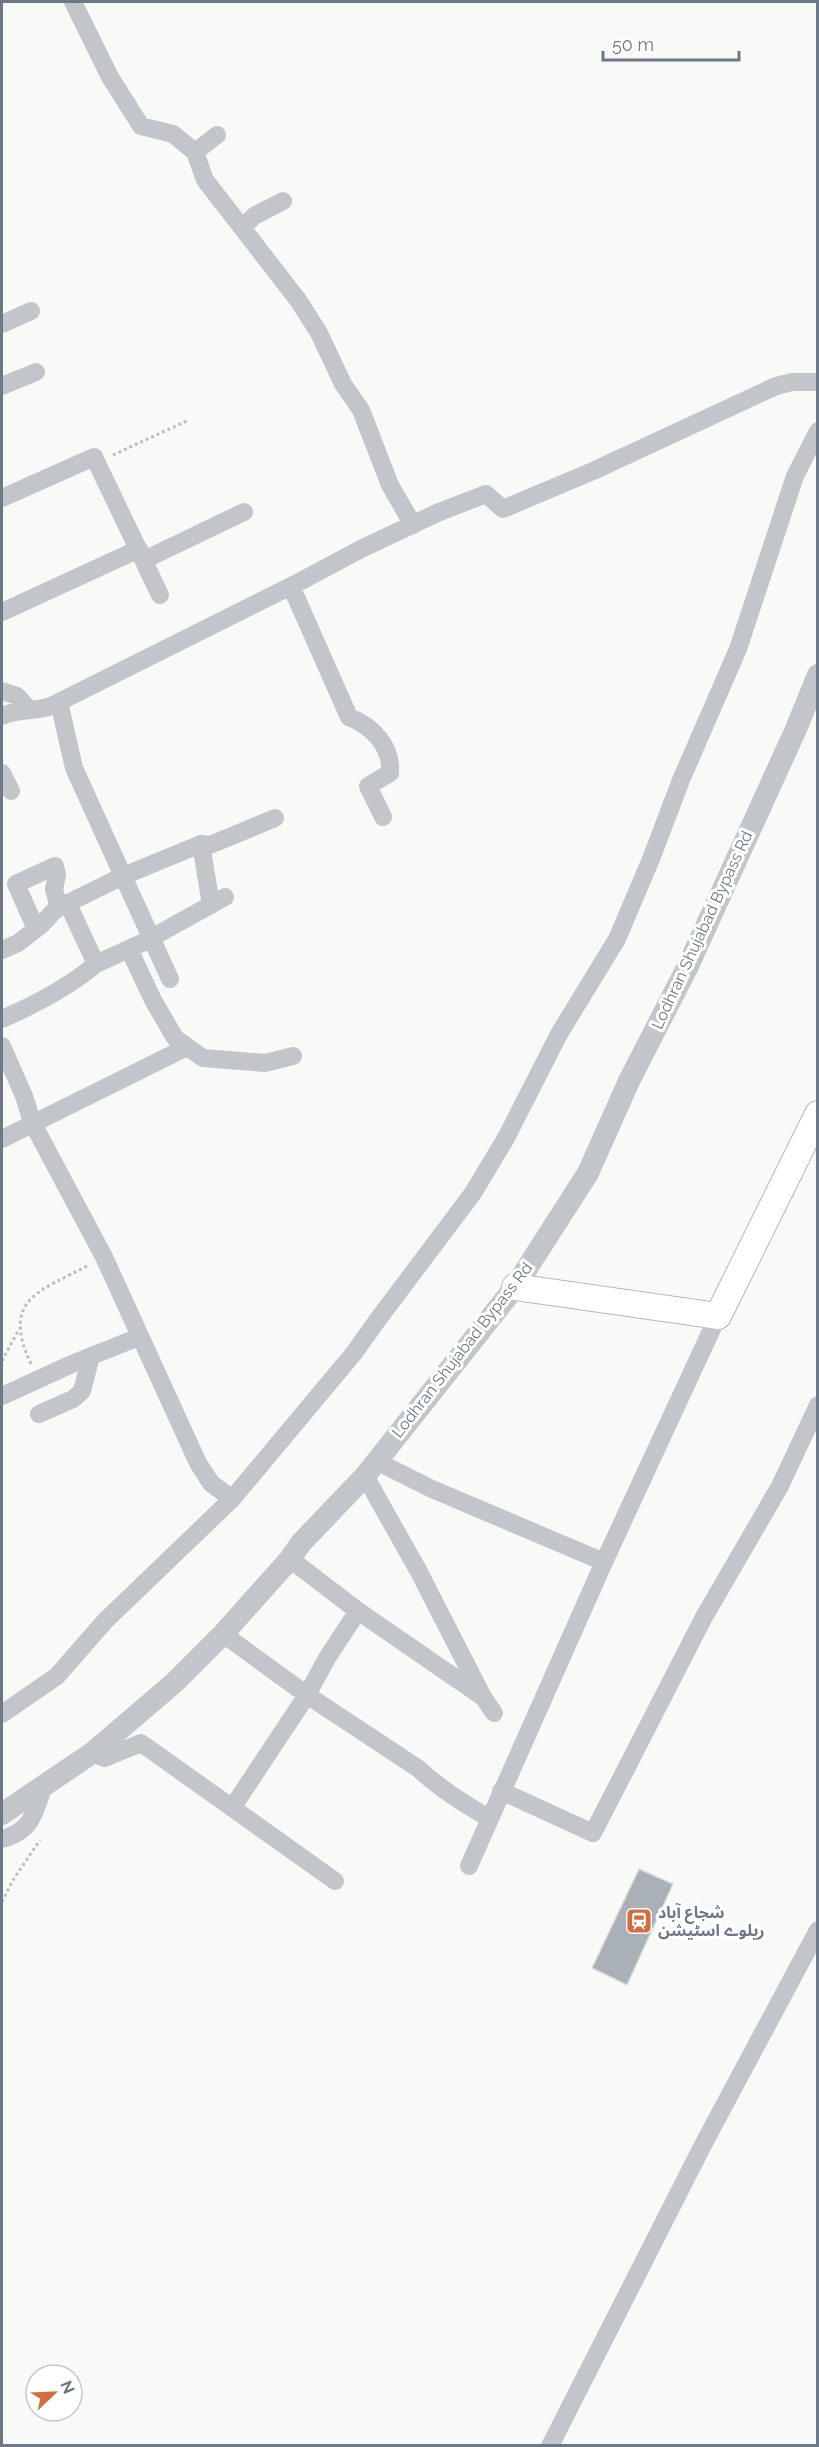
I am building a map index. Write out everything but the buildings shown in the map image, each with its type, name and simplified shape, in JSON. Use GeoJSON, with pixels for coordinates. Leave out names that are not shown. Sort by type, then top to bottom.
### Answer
{"type":"FeatureCollection","features":[{"type":"Feature","properties":{"kind":"main road"},"geometry":{"type":"LineString","coordinates":[[515,1287],[718,1316],[814,1129]]}},
{"type":"Feature","properties":{"kind":"street"},"geometry":{"type":"LineString","coordinates":[[73,2],[110,77],[141,126],[173,134],[195,152],[205,180],[298,300],[319,333],[343,384],[361,410],[390,485],[412,525]]}},
{"type":"Feature","properties":{"kind":"street"},"geometry":{"type":"LineString","coordinates":[[195,152],[218,135]]}},
{"type":"Feature","properties":{"kind":"street"},"geometry":{"type":"LineString","coordinates":[[242,228],[254,216],[283,201]]}},
{"type":"Feature","properties":{"kind":"street"},"geometry":{"type":"LineString","coordinates":[[2,324],[31,311]]}},
{"type":"Feature","properties":{"kind":"street"},"geometry":{"type":"LineString","coordinates":[[2,386],[36,372]]}},
{"type":"Feature","properties":{"kind":"street"},"geometry":{"type":"LineString","coordinates":[[2,716],[17,710],[43,709],[60,702],[361,549],[486,494],[503,509],[603,466],[776,386],[792,382],[818,382]]}},
{"type":"Feature","properties":{"kind":"street"},"geometry":{"type":"LineString","coordinates":[[2,1714],[57,1676],[105,1621],[232,1499],[354,1353],[473,1193],[506,1138],[559,1034],[617,939],[681,780],[738,649],[795,476],[818,431]]}},
{"type":"Feature","properties":{"kind":"street"},"geometry":{"type":"LineString","coordinates":[[2,498],[94,457],[160,595]]}},
{"type":"Feature","properties":{"kind":"street"},"geometry":{"type":"LineString","coordinates":[[2,612],[244,512]]}},
{"type":"Feature","properties":{"kind":"street"},"geometry":{"type":"LineString","coordinates":[[291,586],[349,717],[360,721],[376,734],[391,761],[390,773],[368,786],[383,817]]}},
{"type":"Feature","properties":{"kind":"street","name":"Lodhran Shujabad Bypass Rd"},"geometry":{"type":"LineString","coordinates":[[2,1814],[92,1753],[174,1683],[223,1634],[290,1559],[301,1543],[371,1469],[515,1287],[588,1173],[629,1082],[688,966],[796,729],[818,675]]}},
{"type":"Feature","properties":{"kind":"street"},"geometry":{"type":"LineString","coordinates":[[2,691],[18,696],[29,709]]}},
{"type":"Feature","properties":{"kind":"street"},"geometry":{"type":"LineString","coordinates":[[60,702],[74,768],[170,979]]}},
{"type":"Feature","properties":{"kind":"street"},"geometry":{"type":"LineString","coordinates":[[2,773],[11,791]]}},
{"type":"Feature","properties":{"kind":"street"},"geometry":{"type":"LineString","coordinates":[[2,950],[18,943],[63,906],[123,876],[201,844],[210,845],[274,819]]}},
{"type":"Feature","properties":{"kind":"street"},"geometry":{"type":"LineString","coordinates":[[2,1018],[54,992],[83,975],[96,964],[129,949],[218,901],[201,844]]}},
{"type":"Feature","properties":{"kind":"street"},"geometry":{"type":"LineString","coordinates":[[36,929],[9,887],[55,866],[57,875],[54,889],[96,964]]}},
{"type":"Feature","properties":{"kind":"street"},"geometry":{"type":"LineString","coordinates":[[129,949],[153,1000],[175,1038],[203,1058],[265,1063],[293,1056]]}},
{"type":"Feature","properties":{"kind":"street"},"geometry":{"type":"LineString","coordinates":[[2,1047],[24,1096],[32,1122],[104,1257],[198,1463],[211,1483],[232,1499]]}},
{"type":"Feature","properties":{"kind":"street"},"geometry":{"type":"LineString","coordinates":[[2,1138],[187,1047]]}},
{"type":"Feature","properties":{"kind":"street"},"geometry":{"type":"LineString","coordinates":[[469,1866],[604,1562],[718,1316]]}},
{"type":"Feature","properties":{"kind":"street"},"geometry":{"type":"LineString","coordinates":[[2,1396],[139,1337]]}},
{"type":"Feature","properties":{"kind":"street"},"geometry":{"type":"LineString","coordinates":[[39,1414],[73,1399],[82,1391],[91,1356]]}},
{"type":"Feature","properties":{"kind":"street"},"geometry":{"type":"LineString","coordinates":[[501,1791],[592,1833],[705,1617],[780,1486],[818,1405]]}},
{"type":"Feature","properties":{"kind":"street"},"geometry":{"type":"LineString","coordinates":[[371,1469],[432,1489],[604,1562]]}},
{"type":"Feature","properties":{"kind":"street"},"geometry":{"type":"LineString","coordinates":[[371,1469],[418,1570],[483,1697],[494,1713]]}},
{"type":"Feature","properties":{"kind":"street"},"geometry":{"type":"LineString","coordinates":[[290,1559],[358,1611],[483,1697]]}},
{"type":"Feature","properties":{"kind":"street"},"geometry":{"type":"LineString","coordinates":[[232,1808],[307,1695],[327,1658],[358,1611]]}},
{"type":"Feature","properties":{"kind":"street"},"geometry":{"type":"LineString","coordinates":[[223,1634],[307,1695],[419,1769],[434,1783],[489,1818]]}},
{"type":"Feature","properties":{"kind":"street"},"geometry":{"type":"LineString","coordinates":[[92,1753],[105,1758],[141,1743],[335,1881]]}},
{"type":"Feature","properties":{"kind":"street"},"geometry":{"type":"LineString","coordinates":[[2,1839],[16,1836],[33,1818],[44,1787]]}},
{"type":"Feature","properties":{"kind":"street"},"geometry":{"type":"LineString","coordinates":[[550,2445],[704,2143],[818,1930]]}},
{"type":"Feature","properties":{"kind":"path"},"geometry":{"type":"LineString","coordinates":[[94,457],[109,457],[189,420]]}},
{"type":"Feature","properties":{"kind":"path"},"geometry":{"type":"LineString","coordinates":[[39,1379],[20,1339],[18,1321],[22,1306],[33,1293],[104,1257]]}},
{"type":"Feature","properties":{"kind":"path"},"geometry":{"type":"LineString","coordinates":[[2,1360],[19,1329]]}},
{"type":"Feature","properties":{"kind":"place","name":"شجاع آباد ریلوے اسٹیشن"},"geometry":{"type":"Point","coordinates":[639,1921]}}]}
